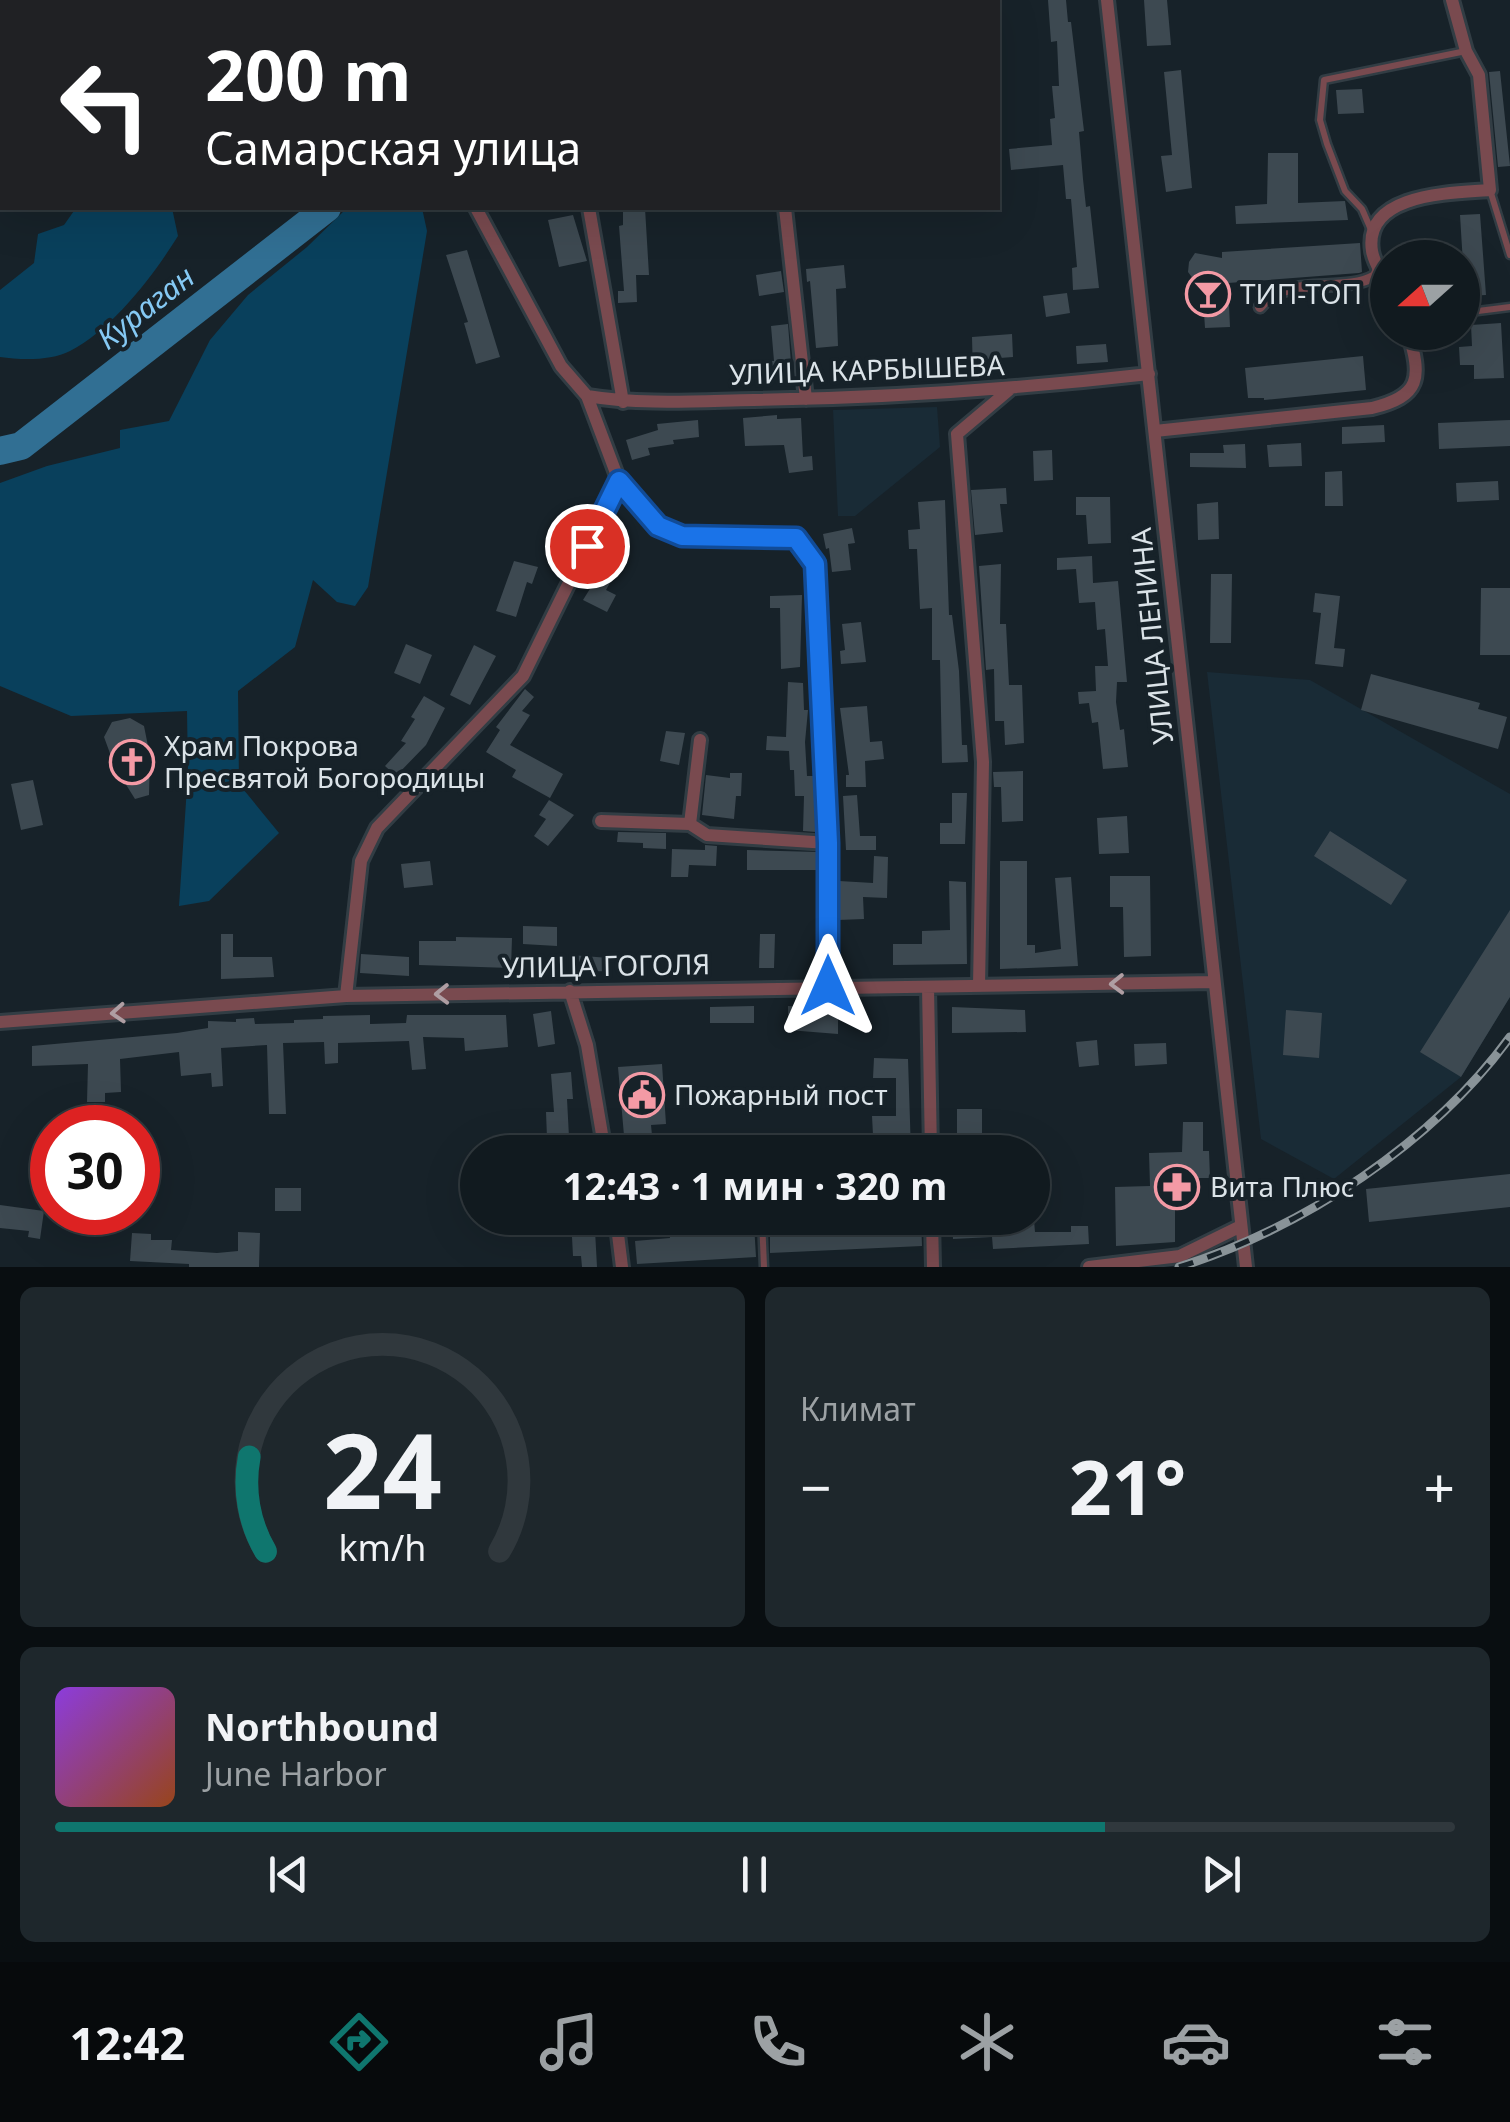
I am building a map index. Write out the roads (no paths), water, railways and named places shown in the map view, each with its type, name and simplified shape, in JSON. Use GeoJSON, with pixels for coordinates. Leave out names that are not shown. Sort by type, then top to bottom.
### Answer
{"type":"FeatureCollection","features":[{"type":"Feature","properties":{"kind":"street","name":"УЛИЦА ЛЕНИНА"},"geometry":{"type":"LineString","coordinates":[[1108,0],[1246,1267]]}},
{"type":"Feature","properties":{"kind":"street"},"geometry":{"type":"LineString","coordinates":[[1372,240],[1383,213],[1398,204],[1456,192],[1490,190],[1479,75],[1466,51],[1452,0]]}},
{"type":"Feature","properties":{"kind":"street"},"geometry":{"type":"LineString","coordinates":[[477,210],[561,366],[587,396],[619,481],[658,526],[682,536],[796,538],[815,564],[828,843],[828,986]]}},
{"type":"Feature","properties":{"kind":"street"},"geometry":{"type":"LineString","coordinates":[[589,210],[623,402]]}},
{"type":"Feature","properties":{"kind":"street"},"geometry":{"type":"LineString","coordinates":[[785,210],[806,399]]}},
{"type":"Feature","properties":{"kind":"street"},"geometry":{"type":"LineString","coordinates":[[1260,307],[1268,298],[1304,287],[1370,279]]}},
{"type":"Feature","properties":{"kind":"street"},"geometry":{"type":"LineString","coordinates":[[1155,431],[1372,408],[1400,401],[1415,382],[1413,350]]}},
{"type":"Feature","properties":{"kind":"street","name":"УЛИЦА КАРБЫШЕВА"},"geometry":{"type":"LineString","coordinates":[[587,396],[623,402],[806,399],[1009,390],[1148,374]]}},
{"type":"Feature","properties":{"kind":"street"},"geometry":{"type":"LineString","coordinates":[[978,986],[983,762],[957,434],[1009,390]]}},
{"type":"Feature","properties":{"kind":"street"},"geometry":{"type":"LineString","coordinates":[[346,996],[360,861],[378,828],[523,676],[619,481]]}},
{"type":"Feature","properties":{"kind":"street"},"geometry":{"type":"LineString","coordinates":[[690,824],[700,740]]}},
{"type":"Feature","properties":{"kind":"street"},"geometry":{"type":"LineString","coordinates":[[601,820],[690,824],[707,836],[828,843]]}},
{"type":"Feature","properties":{"kind":"street","name":"УЛИЦА ГОГОЛЯ"},"geometry":{"type":"LineString","coordinates":[[0,1022],[346,996],[1214,982]]}},
{"type":"Feature","properties":{"kind":"street"},"geometry":{"type":"LineString","coordinates":[[928,987],[931,1135]]}},
{"type":"Feature","properties":{"kind":"street"},"geometry":{"type":"LineString","coordinates":[[570,991],[588,1045],[602,1135]]}},
{"type":"Feature","properties":{"kind":"street"},"geometry":{"type":"LineString","coordinates":[[1089,1267],[1180,1256],[1241,1226]]}},
{"type":"Feature","properties":{"kind":"street"},"geometry":{"type":"LineString","coordinates":[[618,1235],[622,1267]]}},
{"type":"Feature","properties":{"kind":"street"},"geometry":{"type":"LineString","coordinates":[[932,1235],[933,1267]]}},
{"type":"Feature","properties":{"kind":"lane"},"geometry":{"type":"LineString","coordinates":[[1372,234],[1362,208],[1345,191],[1327,144],[1320,120],[1324,80],[1466,51]]}},
{"type":"Feature","properties":{"kind":"lane"},"geometry":{"type":"LineString","coordinates":[[1490,190],[1510,255]]}},
{"type":"Feature","properties":{"kind":"lane"},"geometry":{"type":"LineString","coordinates":[[1480,311],[1510,307]]}},
{"type":"Feature","properties":{"kind":"lane"},"geometry":{"type":"LineString","coordinates":[[763,1235],[764,1267]]}},
{"type":"Feature","properties":{"kind":"waterway","name":"Кураган"},"geometry":{"type":"LineString","coordinates":[[0,451],[21,446],[324,210]]}},
{"type":"Feature","properties":{"kind":"railway"},"geometry":{"type":"LineString","coordinates":[[1179,1267],[1272,1230],[1362,1177],[1443,1112],[1510,1037]]}},
{"type":"Feature","properties":{"kind":"place","name":"ТИП-ТОП"},"geometry":{"type":"Point","coordinates":[1208,294]}},
{"type":"Feature","properties":{"kind":"place","name":"Храм Покрова Пресвятой Богородицы"},"geometry":{"type":"Point","coordinates":[132,762]}},
{"type":"Feature","properties":{"kind":"place","name":"Пожарный пост"},"geometry":{"type":"Point","coordinates":[642,1095]}},
{"type":"Feature","properties":{"kind":"place","name":"Вита Плюс"},"geometry":{"type":"Point","coordinates":[1177,1187]}}]}
